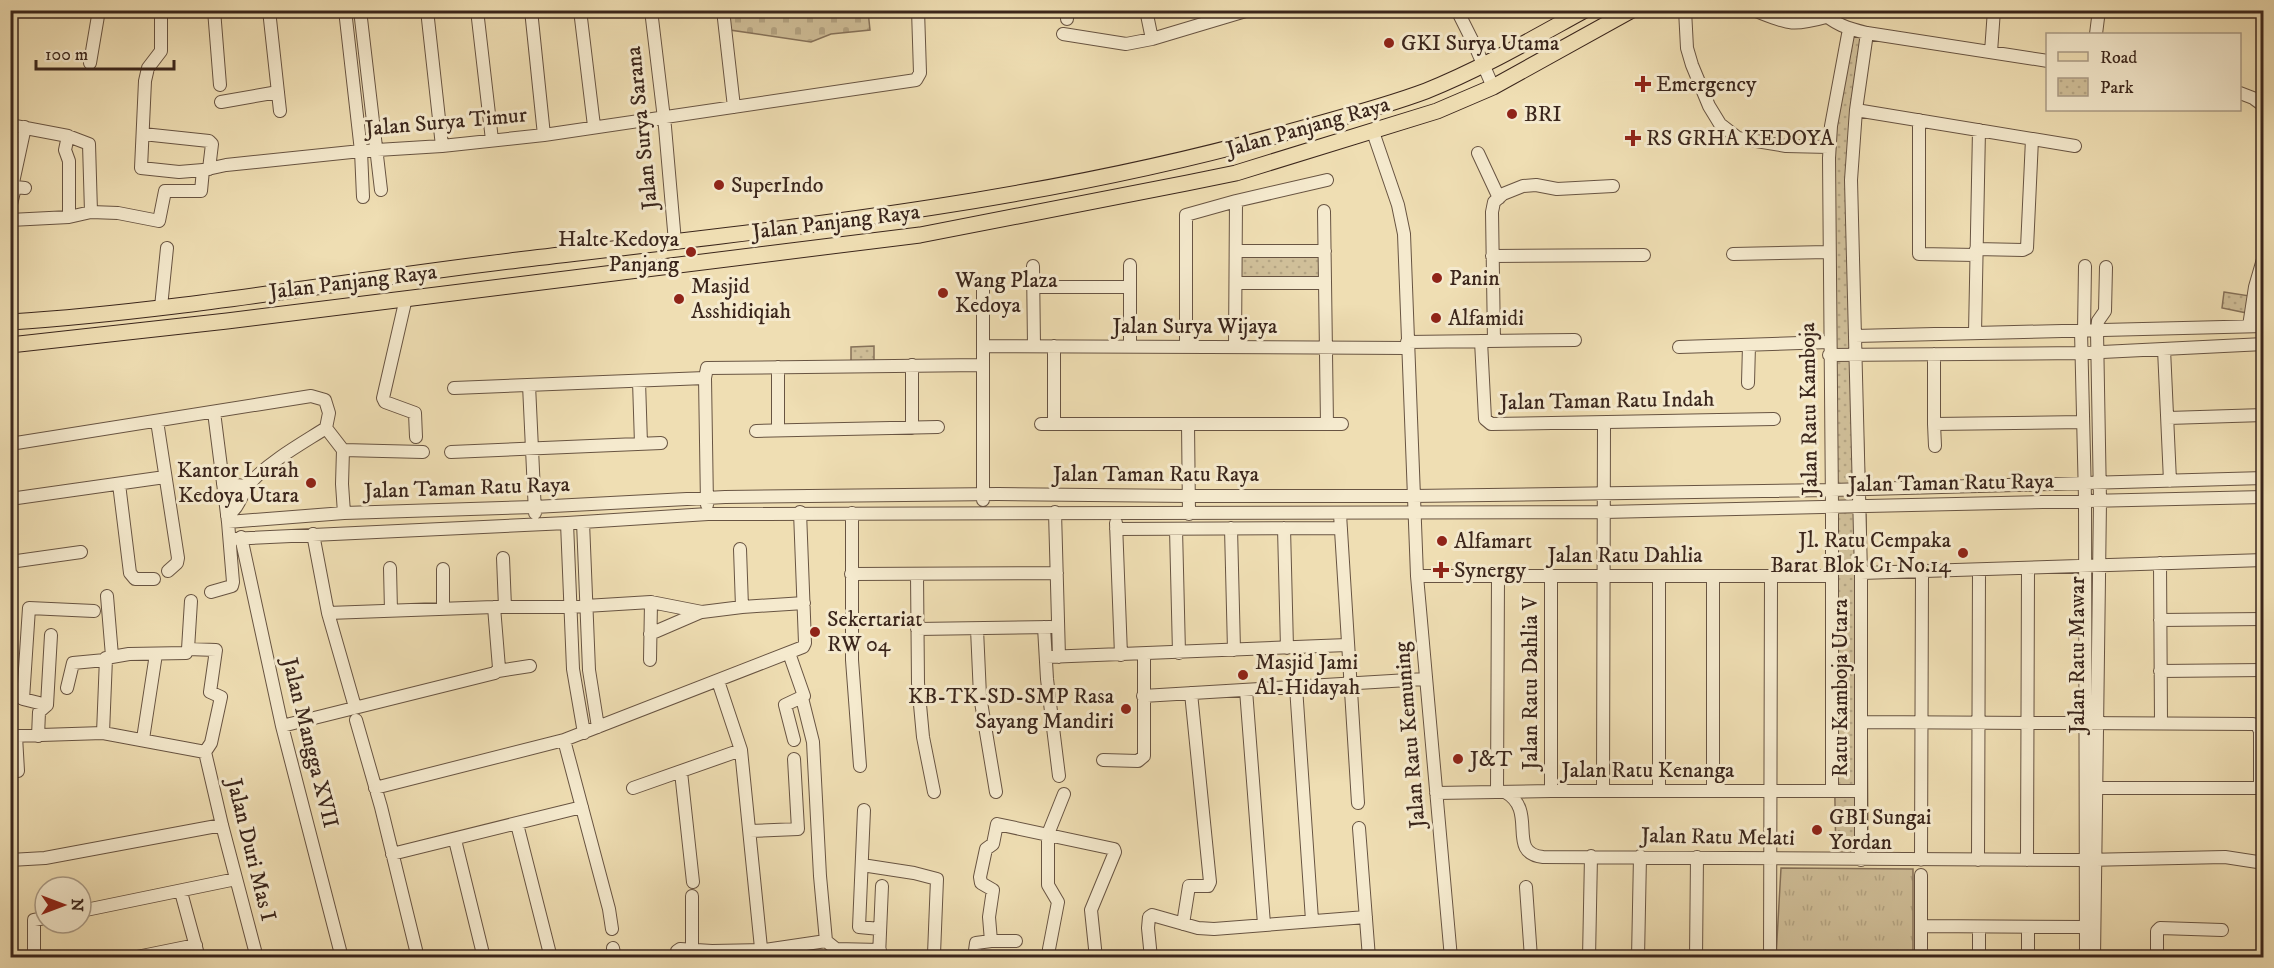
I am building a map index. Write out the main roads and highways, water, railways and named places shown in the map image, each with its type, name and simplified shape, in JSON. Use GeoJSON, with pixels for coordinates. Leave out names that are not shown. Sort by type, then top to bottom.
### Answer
{"type":"FeatureCollection","features":[{"type":"Feature","properties":{"kind":"main road","name":"Jalan Panjang Raya"},"geometry":{"type":"LineString","coordinates":[[10,322],[126,311],[894,213],[999,196],[1165,164],[1226,149],[1421,93],[1484,66],[1585,10]]}},
{"type":"Feature","properties":{"kind":"main road","name":"Jalan Panjang Raya"},"geometry":{"type":"LineString","coordinates":[[10,345],[156,330],[920,235],[1236,173],[1437,111],[1493,87],[1632,10]]}},
{"type":"Feature","properties":{"kind":"main road"},"geometry":{"type":"LineString","coordinates":[[1027,190],[1023,198],[1028,213]]}},
{"type":"Feature","properties":{"kind":"main road"},"geometry":{"type":"LineString","coordinates":[[999,196],[1006,204],[1002,218]]}},
{"type":"Feature","properties":{"kind":"main road"},"geometry":{"type":"LineString","coordinates":[[156,307],[156,330]]}},
{"type":"Feature","properties":{"kind":"main road"},"geometry":{"type":"LineString","coordinates":[[126,311],[129,331]]}},
{"type":"Feature","properties":{"kind":"place","name":"GKI Surya Utama"},"geometry":{"type":"Point","coordinates":[1389,43]}},
{"type":"Feature","properties":{"kind":"place","name":"Emergency"},"geometry":{"type":"Point","coordinates":[1643,84]}},
{"type":"Feature","properties":{"kind":"place","name":"BRI"},"geometry":{"type":"Point","coordinates":[1512,114]}},
{"type":"Feature","properties":{"kind":"place","name":"RS GRHA KEDOYA"},"geometry":{"type":"Point","coordinates":[1633,138]}},
{"type":"Feature","properties":{"kind":"place","name":"SuperIndo"},"geometry":{"type":"Point","coordinates":[719,185]}},
{"type":"Feature","properties":{"kind":"place","name":"Halte Kedoya Panjang"},"geometry":{"type":"Point","coordinates":[691,252]}},
{"type":"Feature","properties":{"kind":"place","name":"Panin"},"geometry":{"type":"Point","coordinates":[1437,278]}},
{"type":"Feature","properties":{"kind":"place","name":"Wang Plaza Kedoya"},"geometry":{"type":"Point","coordinates":[943,293]}},
{"type":"Feature","properties":{"kind":"place","name":"Masjid Asshidiqiah"},"geometry":{"type":"Point","coordinates":[679,299]}},
{"type":"Feature","properties":{"kind":"place","name":"Alfamidi"},"geometry":{"type":"Point","coordinates":[1436,318]}},
{"type":"Feature","properties":{"kind":"place","name":"Kantor Lurah Kedoya Utara"},"geometry":{"type":"Point","coordinates":[311,483]}},
{"type":"Feature","properties":{"kind":"place","name":"Alfamart"},"geometry":{"type":"Point","coordinates":[1442,541]}},
{"type":"Feature","properties":{"kind":"place","name":"Jl. Ratu Cempaka Barat Blok C1 No.14"},"geometry":{"type":"Point","coordinates":[1963,553]}},
{"type":"Feature","properties":{"kind":"place","name":"Synergy"},"geometry":{"type":"Point","coordinates":[1441,570]}},
{"type":"Feature","properties":{"kind":"place","name":"Sekertariat RW 04"},"geometry":{"type":"Point","coordinates":[815,632]}},
{"type":"Feature","properties":{"kind":"place","name":"Masjid Jami Al-Hidayah"},"geometry":{"type":"Point","coordinates":[1243,675]}},
{"type":"Feature","properties":{"kind":"place","name":"KB-TK-SD-SMP Rasa Sayang Mandiri"},"geometry":{"type":"Point","coordinates":[1126,709]}},
{"type":"Feature","properties":{"kind":"place","name":"J&T"},"geometry":{"type":"Point","coordinates":[1458,759]}},
{"type":"Feature","properties":{"kind":"place","name":"GBI Sungai Yordan"},"geometry":{"type":"Point","coordinates":[1817,830]}}]}
